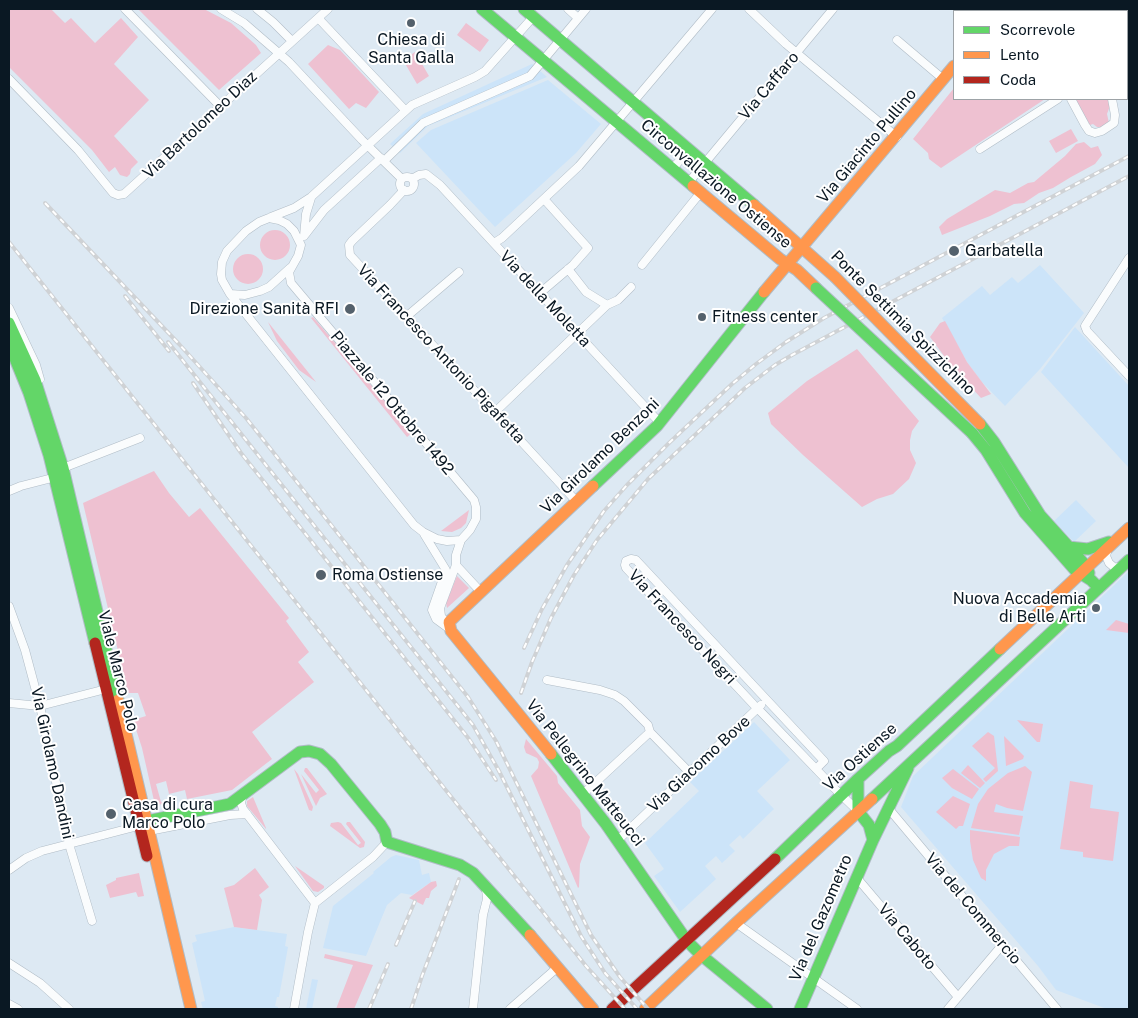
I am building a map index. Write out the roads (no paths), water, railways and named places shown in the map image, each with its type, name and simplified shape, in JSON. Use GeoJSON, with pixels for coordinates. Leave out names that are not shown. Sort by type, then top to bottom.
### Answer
{"type":"FeatureCollection","features":[{"type":"Feature","properties":{"kind":"main road","name":"Circonvallazione Ostiense"},"geometry":{"type":"LineString","coordinates":[[482,9],[780,259],[795,269]]}},
{"type":"Feature","properties":{"kind":"main road","name":"Circonvallazione Ostiense"},"geometry":{"type":"LineString","coordinates":[[524,9],[803,247]]}},
{"type":"Feature","properties":{"kind":"main road"},"geometry":{"type":"LineString","coordinates":[[984,10],[994,9]]}},
{"type":"Feature","properties":{"kind":"main road","name":"Via Giacinto Pullino"},"geometry":{"type":"LineString","coordinates":[[803,247],[897,137],[953,67]]}},
{"type":"Feature","properties":{"kind":"main road","name":"Ponte Settimia Spizzichino"},"geometry":{"type":"LineString","coordinates":[[803,247],[976,428]]}},
{"type":"Feature","properties":{"kind":"main road","name":"Via Girolamo Benzoni"},"geometry":{"type":"LineString","coordinates":[[451,631],[449,622],[452,618],[660,423],[795,269],[803,247]]}},
{"type":"Feature","properties":{"kind":"main road","name":"Ponte Settimia Spizzichino"},"geometry":{"type":"LineString","coordinates":[[795,269],[976,428]]}},
{"type":"Feature","properties":{"kind":"main road","name":"Viale Marco Polo"},"geometry":{"type":"LineString","coordinates":[[9,323],[55,478],[106,689],[145,826],[191,1009]]}},
{"type":"Feature","properties":{"kind":"main road","name":"Viale Marco Polo"},"geometry":{"type":"LineString","coordinates":[[14,339],[40,394],[63,468],[145,826],[184,1009]]}},
{"type":"Feature","properties":{"kind":"main road"},"geometry":{"type":"LineString","coordinates":[[976,428],[997,447],[1032,504],[1068,547],[1083,570]]}},
{"type":"Feature","properties":{"kind":"main road"},"geometry":{"type":"LineString","coordinates":[[976,428],[986,450],[1033,523],[1083,570],[1095,584]]}},
{"type":"Feature","properties":{"kind":"main road","name":"Via Ostiense"},"geometry":{"type":"LineString","coordinates":[[645,1009],[694,948],[841,795],[904,739],[1129,528]]}},
{"type":"Feature","properties":{"kind":"main road"},"geometry":{"type":"LineString","coordinates":[[1068,547],[1093,549],[1117,539]]}},
{"type":"Feature","properties":{"kind":"main road","name":"Via Ostiense"},"geometry":{"type":"LineString","coordinates":[[612,1009],[694,948],[736,923],[910,764],[1095,584],[1127,563]]}},
{"type":"Feature","properties":{"kind":"main road","name":"Via Pellegrino Matteucci"},"geometry":{"type":"LineString","coordinates":[[451,631],[583,794],[694,948],[767,1009]]}},
{"type":"Feature","properties":{"kind":"main road"},"geometry":{"type":"LineString","coordinates":[[145,826],[228,805],[300,752],[316,752],[329,762],[380,824],[385,832],[387,842],[463,866],[473,873],[513,916],[593,1009]]}},
{"type":"Feature","properties":{"kind":"main road","name":"Via del Gazometro"},"geometry":{"type":"LineString","coordinates":[[800,1009],[872,840],[910,764]]}},
{"type":"Feature","properties":{"kind":"main road"},"geometry":{"type":"LineString","coordinates":[[858,779],[858,811],[869,825],[872,840]]}},
{"type":"Feature","properties":{"kind":"street"},"geometry":{"type":"LineString","coordinates":[[125,9],[220,106]]}},
{"type":"Feature","properties":{"kind":"street"},"geometry":{"type":"LineString","coordinates":[[222,9],[241,21],[290,62],[368,146],[402,178]]}},
{"type":"Feature","properties":{"kind":"street"},"geometry":{"type":"LineString","coordinates":[[257,9],[292,41]]}},
{"type":"Feature","properties":{"kind":"street","name":"Via Bartolomeo Diaz"},"geometry":{"type":"LineString","coordinates":[[9,79],[78,150],[113,193],[120,195],[129,191],[328,9]]}},
{"type":"Feature","properties":{"kind":"street"},"geometry":{"type":"LineString","coordinates":[[568,9],[578,18]]}},
{"type":"Feature","properties":{"kind":"street"},"geometry":{"type":"LineString","coordinates":[[304,236],[324,210],[424,123],[530,76],[586,9]]}},
{"type":"Feature","properties":{"kind":"street"},"geometry":{"type":"LineString","coordinates":[[633,102],[712,9]]}},
{"type":"Feature","properties":{"kind":"street"},"geometry":{"type":"LineString","coordinates":[[749,9],[797,53],[897,137]]}},
{"type":"Feature","properties":{"kind":"street","name":"Via Caffaro"},"geometry":{"type":"LineString","coordinates":[[689,182],[833,9]]}},
{"type":"Feature","properties":{"kind":"street"},"geometry":{"type":"LineString","coordinates":[[461,540],[441,540],[423,532],[412,523],[230,294],[222,280],[221,268],[224,257],[232,245],[246,231],[260,222],[294,208],[312,197],[405,110],[424,98],[479,75],[490,66],[534,16]]}},
{"type":"Feature","properties":{"kind":"street"},"geometry":{"type":"LineString","coordinates":[[319,19],[405,110]]}},
{"type":"Feature","properties":{"kind":"street"},"geometry":{"type":"LineString","coordinates":[[896,40],[944,79]]}},
{"type":"Feature","properties":{"kind":"street"},"geometry":{"type":"LineString","coordinates":[[980,149],[1056,100]]}},
{"type":"Feature","properties":{"kind":"street"},"geometry":{"type":"LineString","coordinates":[[1072,100],[1085,126],[1089,131],[1095,133],[1114,123],[1112,100]]}},
{"type":"Feature","properties":{"kind":"street","name":"Circonvallazione Ostiense"},"geometry":{"type":"LineString","coordinates":[[616,122],[633,102]]}},
{"type":"Feature","properties":{"kind":"street"},"geometry":{"type":"LineString","coordinates":[[494,243],[502,238],[579,166],[616,122]]}},
{"type":"Feature","properties":{"kind":"street"},"geometry":{"type":"LineString","coordinates":[[673,168],[689,150]]}},
{"type":"Feature","properties":{"kind":"street","name":"Via della Moletta"},"geometry":{"type":"LineString","coordinates":[[412,179],[423,174],[430,176],[660,423]]}},
{"type":"Feature","properties":{"kind":"street"},"geometry":{"type":"LineString","coordinates":[[402,178],[412,179],[412,188],[404,190],[400,184],[402,178]]}},
{"type":"Feature","properties":{"kind":"street","name":"Via Francesco Antonio Pigafetta"},"geometry":{"type":"LineString","coordinates":[[404,190],[352,241],[349,251],[352,258],[577,502]]}},
{"type":"Feature","properties":{"kind":"street"},"geometry":{"type":"LineString","coordinates":[[642,265],[701,192]]}},
{"type":"Feature","properties":{"kind":"street"},"geometry":{"type":"LineString","coordinates":[[230,294],[246,295],[260,292],[275,282],[290,268],[298,256],[304,236],[306,214],[312,197]]}},
{"type":"Feature","properties":{"kind":"street"},"geometry":{"type":"LineString","coordinates":[[540,293],[568,269],[588,248],[544,199]]}},
{"type":"Feature","properties":{"kind":"street"},"geometry":{"type":"LineString","coordinates":[[269,218],[287,224],[296,234],[301,245]]}},
{"type":"Feature","properties":{"kind":"street"},"geometry":{"type":"LineString","coordinates":[[1129,258],[1086,326],[1087,331],[1129,376]]}},
{"type":"Feature","properties":{"kind":"street","name":"Piazzale 12 Ottobre 1492"},"geometry":{"type":"LineString","coordinates":[[290,268],[288,277],[292,285],[474,500],[476,519],[470,530],[461,540],[456,555],[456,565],[440,608],[442,618],[451,631]]}},
{"type":"Feature","properties":{"kind":"street"},"geometry":{"type":"LineString","coordinates":[[568,269],[586,292],[607,305]]}},
{"type":"Feature","properties":{"kind":"street"},"geometry":{"type":"LineString","coordinates":[[406,317],[458,272]]}},
{"type":"Feature","properties":{"kind":"street"},"geometry":{"type":"LineString","coordinates":[[494,412],[607,305],[618,300],[631,287]]}},
{"type":"Feature","properties":{"kind":"street","name":"Viale Marco Polo"},"geometry":{"type":"LineString","coordinates":[[9,308],[14,339]]}},
{"type":"Feature","properties":{"kind":"street"},"geometry":{"type":"LineString","coordinates":[[9,491],[21,486],[55,478],[63,468],[140,438]]}},
{"type":"Feature","properties":{"kind":"street"},"geometry":{"type":"LineString","coordinates":[[423,532],[446,570],[432,610],[436,619],[451,631]]}},
{"type":"Feature","properties":{"kind":"street"},"geometry":{"type":"LineString","coordinates":[[1108,548],[1106,556],[1110,565],[1115,568],[1127,563]]}},
{"type":"Feature","properties":{"kind":"street","name":"Via Francesco Negri"},"geometry":{"type":"LineString","coordinates":[[816,769],[824,761],[636,560],[626,561],[626,568],[816,769],[858,811]]}},
{"type":"Feature","properties":{"kind":"street"},"geometry":{"type":"LineString","coordinates":[[456,565],[480,591]]}},
{"type":"Feature","properties":{"kind":"street","name":"Via Girolamo Dandini"},"geometry":{"type":"LineString","coordinates":[[9,606],[21,636],[40,706],[69,844],[92,921]]}},
{"type":"Feature","properties":{"kind":"street"},"geometry":{"type":"LineString","coordinates":[[547,680],[600,690],[624,700],[648,725],[650,732],[690,773]]}},
{"type":"Feature","properties":{"kind":"street"},"geometry":{"type":"LineString","coordinates":[[9,703],[40,706],[106,689]]}},
{"type":"Feature","properties":{"kind":"street"},"geometry":{"type":"LineString","coordinates":[[758,708],[766,700]]}},
{"type":"Feature","properties":{"kind":"street","name":"Via Giacomo Bove"},"geometry":{"type":"LineString","coordinates":[[618,840],[758,708]]}},
{"type":"Feature","properties":{"kind":"street"},"geometry":{"type":"LineString","coordinates":[[583,794],[650,732]]}},
{"type":"Feature","properties":{"kind":"street"},"geometry":{"type":"LineString","coordinates":[[243,794],[241,803],[247,814],[315,904]]}},
{"type":"Feature","properties":{"kind":"street"},"geometry":{"type":"LineString","coordinates":[[858,798],[870,800]]}},
{"type":"Feature","properties":{"kind":"street","name":"Via del Commercio"},"geometry":{"type":"LineString","coordinates":[[889,809],[1057,1009]]}},
{"type":"Feature","properties":{"kind":"street"},"geometry":{"type":"LineString","coordinates":[[9,870],[38,853],[145,826],[247,814]]}},
{"type":"Feature","properties":{"kind":"street"},"geometry":{"type":"LineString","coordinates":[[294,1009],[315,904],[373,857],[387,842]]}},
{"type":"Feature","properties":{"kind":"street","name":"Via Caboto"},"geometry":{"type":"LineString","coordinates":[[856,878],[958,997]]}},
{"type":"Feature","properties":{"kind":"street"},"geometry":{"type":"LineString","coordinates":[[473,1009],[483,915],[488,899],[485,886]]}},
{"type":"Feature","properties":{"kind":"street"},"geometry":{"type":"LineString","coordinates":[[736,923],[857,1009]]}},
{"type":"Feature","properties":{"kind":"street"},"geometry":{"type":"LineString","coordinates":[[948,1009],[1003,944]]}},
{"type":"Feature","properties":{"kind":"street"},"geometry":{"type":"LineString","coordinates":[[9,963],[43,986],[69,1009]]}},
{"type":"Feature","properties":{"kind":"street"},"geometry":{"type":"LineString","coordinates":[[510,1009],[558,967]]}},
{"type":"Feature","properties":{"kind":"street"},"geometry":{"type":"LineString","coordinates":[[9,1004],[18,1009]]}},
{"type":"Feature","properties":{"kind":"railway"},"geometry":{"type":"LineString","coordinates":[[524,648],[542,609],[567,565],[604,511],[669,443],[756,364],[824,318],[1129,156]]}},
{"type":"Feature","properties":{"kind":"railway"},"geometry":{"type":"LineString","coordinates":[[521,693],[551,618],[574,575],[597,540],[648,479],[745,388],[775,365],[792,355],[1129,176]]}},
{"type":"Feature","properties":{"kind":"railway"},"geometry":{"type":"LineString","coordinates":[[45,203],[179,344],[246,418],[468,697],[496,741],[591,935],[620,977],[648,1009]]}},
{"type":"Feature","properties":{"kind":"railway"},"geometry":{"type":"LineString","coordinates":[[9,242],[586,966],[625,1009]]}},
{"type":"Feature","properties":{"kind":"railway"},"geometry":{"type":"LineString","coordinates":[[125,296],[169,351]]}},
{"type":"Feature","properties":{"kind":"railway"},"geometry":{"type":"LineString","coordinates":[[168,342],[473,725],[499,771],[581,936],[605,973],[637,1009]]}},
{"type":"Feature","properties":{"kind":"railway"},"geometry":{"type":"LineString","coordinates":[[193,383],[241,453],[469,739],[496,780]]}},
{"type":"Feature","properties":{"kind":"railway"},"geometry":{"type":"LineString","coordinates":[[411,1009],[459,879]]}},
{"type":"Feature","properties":{"kind":"railway"},"geometry":{"type":"LineString","coordinates":[[396,945],[415,901]]}},
{"type":"Feature","properties":{"kind":"railway"},"geometry":{"type":"LineString","coordinates":[[369,1009],[388,964]]}},
{"type":"Feature","properties":{"kind":"place","name":"Chiesa di Santa Galla"},"geometry":{"type":"Point","coordinates":[411,23]}},
{"type":"Feature","properties":{"kind":"place","name":"Garbatella"},"geometry":{"type":"Point","coordinates":[954,251]}},
{"type":"Feature","properties":{"kind":"place","name":"Direzione Sanità RFI"},"geometry":{"type":"Point","coordinates":[350,309]}},
{"type":"Feature","properties":{"kind":"place","name":"Fitness center"},"geometry":{"type":"Point","coordinates":[702,317]}},
{"type":"Feature","properties":{"kind":"place","name":"Roma Ostiense"},"geometry":{"type":"Point","coordinates":[321,575]}},
{"type":"Feature","properties":{"kind":"place","name":"Nuova Accademia di Belle Arti"},"geometry":{"type":"Point","coordinates":[1096,608]}},
{"type":"Feature","properties":{"kind":"place","name":"Casa di cura Marco Polo"},"geometry":{"type":"Point","coordinates":[111,814]}}]}
